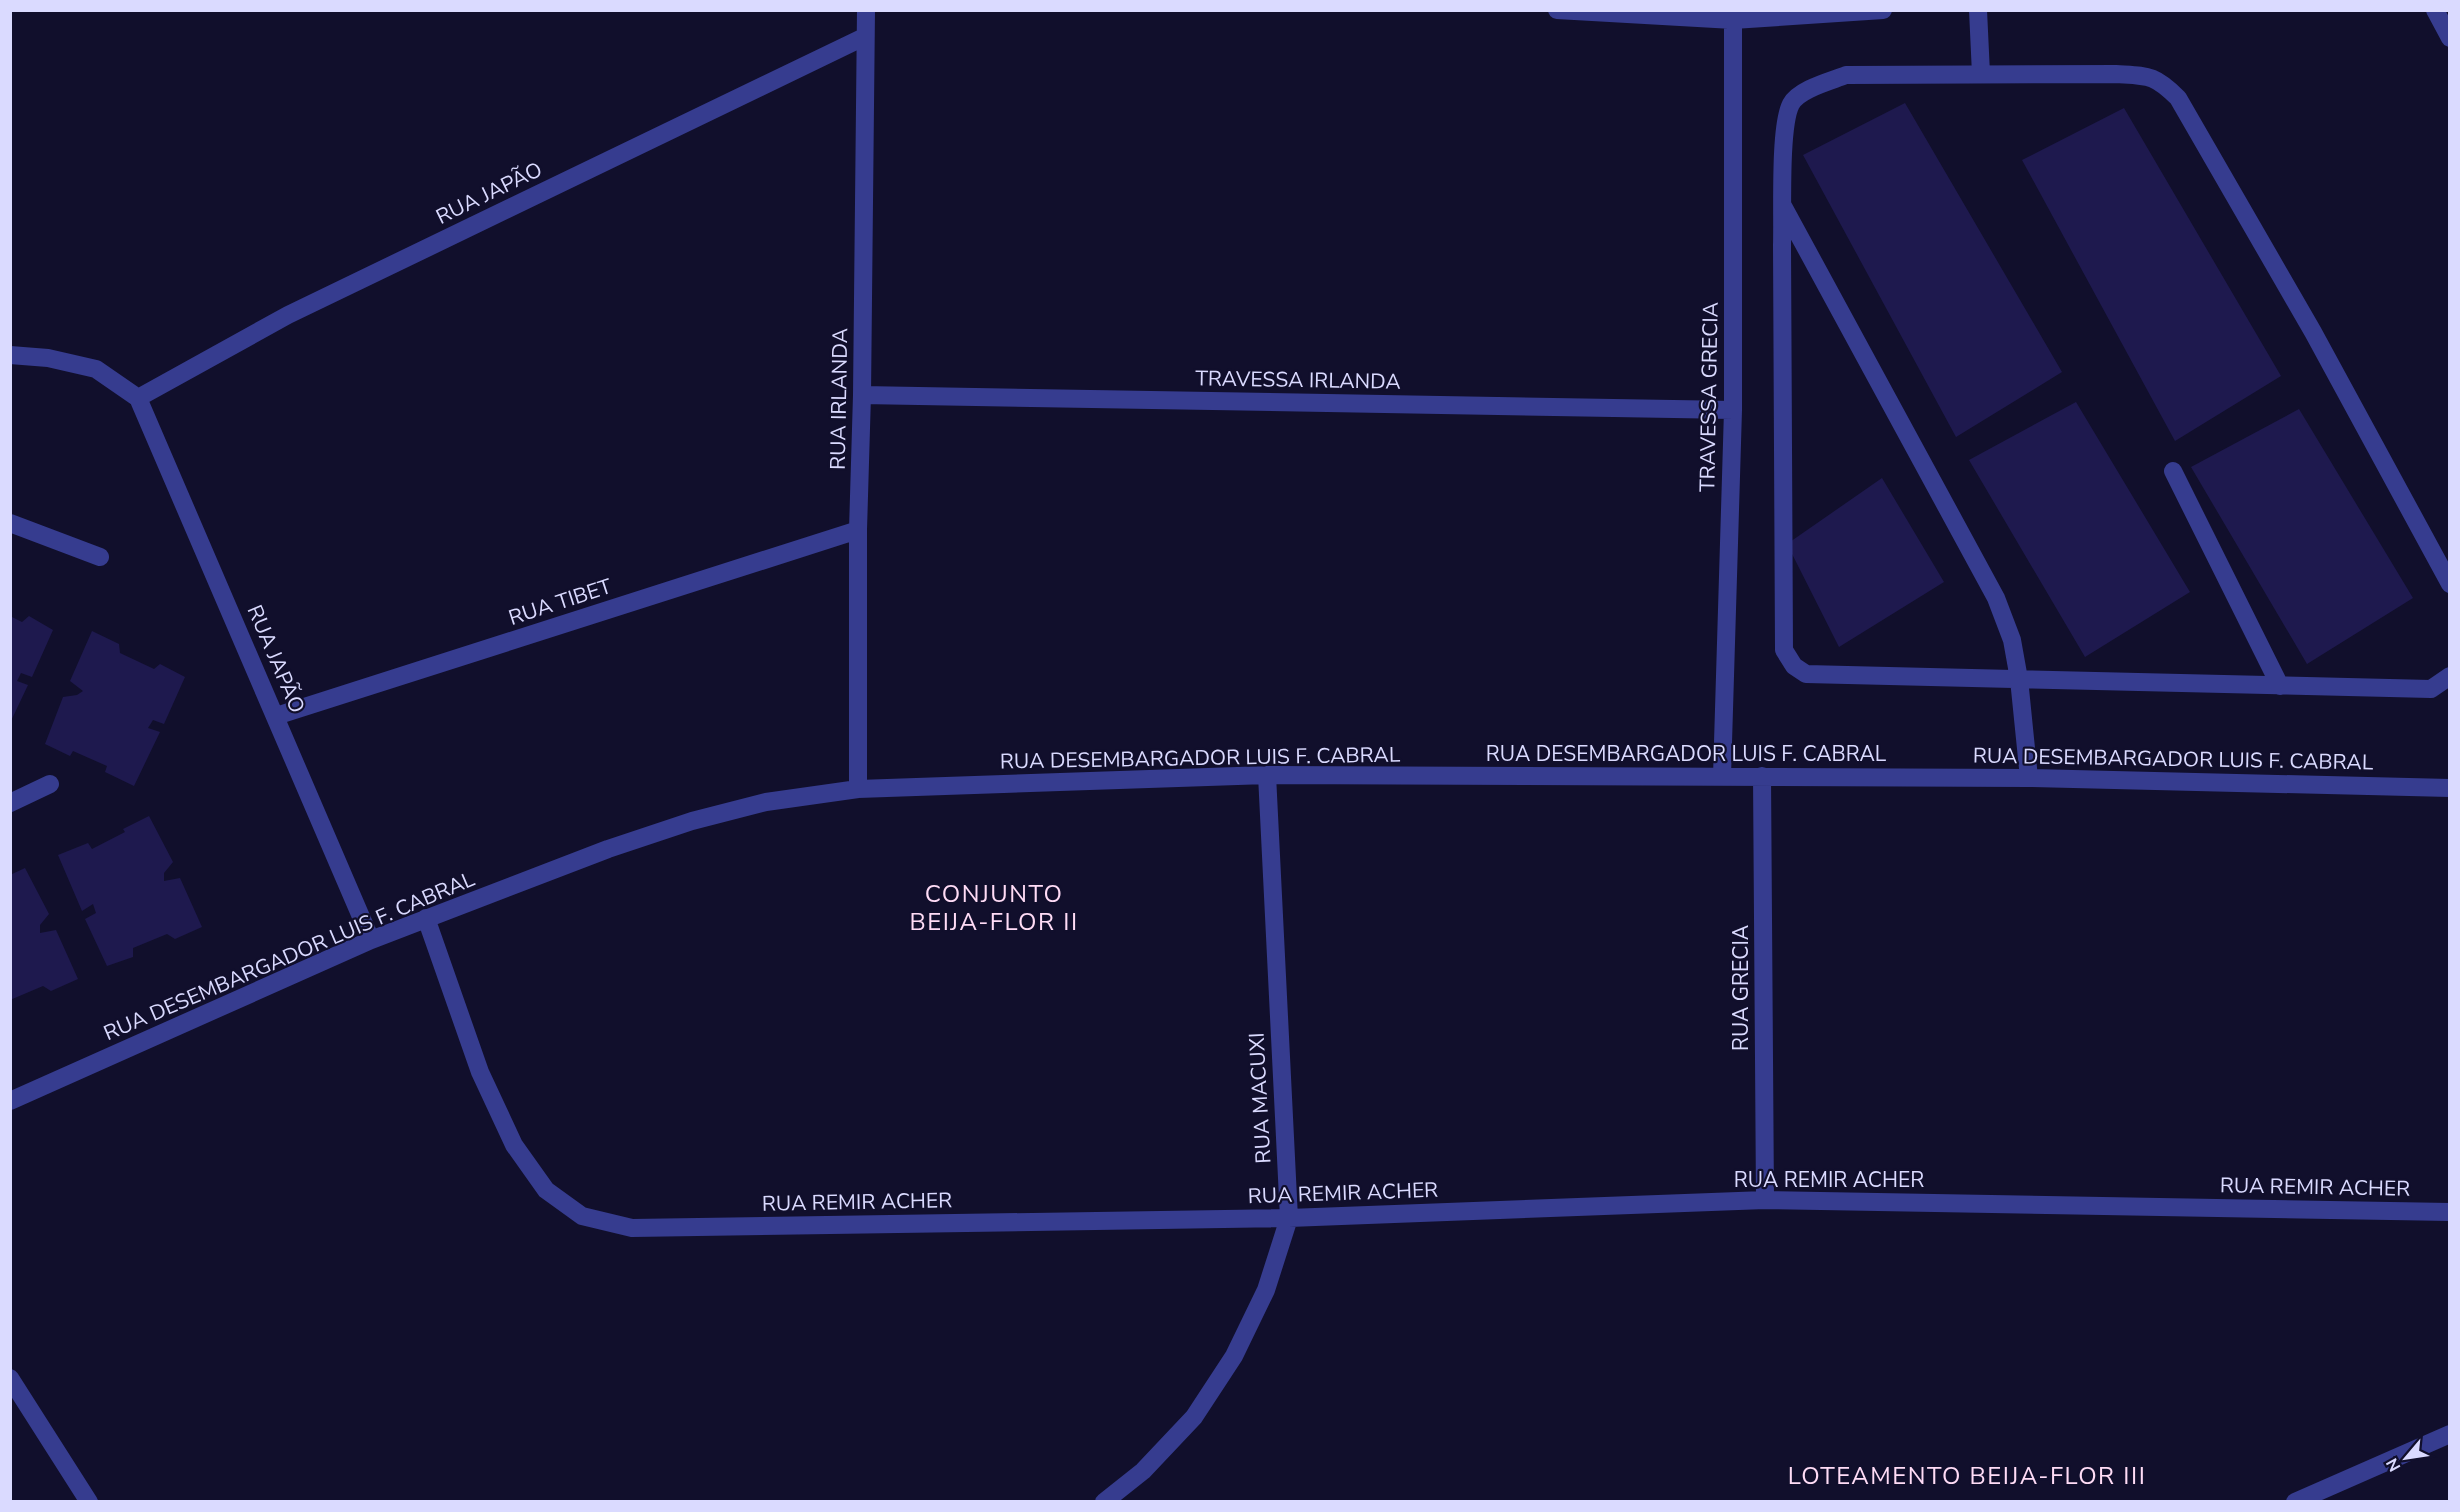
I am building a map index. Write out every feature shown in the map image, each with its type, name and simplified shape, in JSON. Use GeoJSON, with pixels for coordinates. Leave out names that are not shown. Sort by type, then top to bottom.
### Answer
{"type":"FeatureCollection","features":[{"type":"Feature","properties":{"kind":"street","name":"RUA IRLANDA"},"geometry":{"type":"LineString","coordinates":[[858,789],[858,530],[862,395],[866,10]]}},
{"type":"Feature","properties":{"kind":"street"},"geometry":{"type":"LineString","coordinates":[[1557,10],[1733,20],[1883,10]]}},
{"type":"Feature","properties":{"kind":"street"},"geometry":{"type":"LineString","coordinates":[[1978,10],[1981,74]]}},
{"type":"Feature","properties":{"kind":"street"},"geometry":{"type":"LineString","coordinates":[[2434,10],[2450,38]]}},
{"type":"Feature","properties":{"kind":"street","name":"TRAVESSA GRECIA"},"geometry":{"type":"LineString","coordinates":[[1722,776],[1734,410],[1733,20]]}},
{"type":"Feature","properties":{"kind":"street","name":"RUA JAPÃO"},"geometry":{"type":"LineString","coordinates":[[371,940],[138,398],[288,315],[864,37]]}},
{"type":"Feature","properties":{"kind":"street"},"geometry":{"type":"LineString","coordinates":[[2450,584],[2313,332],[2178,98],[2165,85],[2150,76],[1846,75],[1813,87],[1791,103],[1785,125],[1783,204],[1784,650],[1794,666],[1806,674],[2431,689],[2450,676]]}},
{"type":"Feature","properties":{"kind":"street"},"geometry":{"type":"LineString","coordinates":[[1783,204],[1996,598],[2012,640],[2019,679],[2029,777]]}},
{"type":"Feature","properties":{"kind":"street"},"geometry":{"type":"LineString","coordinates":[[10,356],[48,358],[96,369],[138,398]]}},
{"type":"Feature","properties":{"kind":"street","name":"TRAVESSA IRLANDA"},"geometry":{"type":"LineString","coordinates":[[862,395],[1734,410]]}},
{"type":"Feature","properties":{"kind":"street"},"geometry":{"type":"LineString","coordinates":[[2173,471],[2280,686]]}},
{"type":"Feature","properties":{"kind":"street"},"geometry":{"type":"LineString","coordinates":[[10,523],[100,556]]}},
{"type":"Feature","properties":{"kind":"street","name":"RUA TIBET"},"geometry":{"type":"LineString","coordinates":[[276,716],[858,530]]}},
{"type":"Feature","properties":{"kind":"street","name":"RUA DESEMBARGADOR LUIS F. CABRAL"},"geometry":{"type":"LineString","coordinates":[[10,1101],[371,940],[608,849],[692,821],[766,802],[858,789],[1267,775],[2029,777],[2450,788]]}},
{"type":"Feature","properties":{"kind":"street","name":"RUA MACUXI"},"geometry":{"type":"LineString","coordinates":[[1104,1502],[1143,1471],[1194,1417],[1234,1356],[1266,1290],[1288,1218],[1267,775]]}},
{"type":"Feature","properties":{"kind":"street","name":"RUA GRECIA"},"geometry":{"type":"LineString","coordinates":[[1762,776],[1765,1200]]}},
{"type":"Feature","properties":{"kind":"street"},"geometry":{"type":"LineString","coordinates":[[10,803],[50,784]]}},
{"type":"Feature","properties":{"kind":"street","name":"RUA REMIR ACHER"},"geometry":{"type":"LineString","coordinates":[[426,918],[480,1072],[514,1145],[546,1190],[582,1216],[632,1228],[1288,1218],[1765,1200],[2450,1212]]}},
{"type":"Feature","properties":{"kind":"street"},"geometry":{"type":"LineString","coordinates":[[10,1378],[89,1502]]}},
{"type":"Feature","properties":{"kind":"street"},"geometry":{"type":"LineString","coordinates":[[2295,1502],[2450,1434]]}},
{"type":"Feature","properties":{"kind":"building"},"geometry":{"type":"Polygon","coordinates":[[[1905,103],[2062,372],[1956,437],[1803,155],[1905,103]]]}},
{"type":"Feature","properties":{"kind":"building"},"geometry":{"type":"Polygon","coordinates":[[[2124,108],[2281,376],[2175,441],[2022,160],[2124,108]]]}},
{"type":"Feature","properties":{"kind":"building"},"geometry":{"type":"Polygon","coordinates":[[[2076,402],[2190,592],[2085,657],[1969,460],[2076,402]]]}},
{"type":"Feature","properties":{"kind":"building"},"geometry":{"type":"Polygon","coordinates":[[[2299,409],[2413,598],[2307,664],[2191,467],[2299,409]]]}},
{"type":"Feature","properties":{"kind":"building"},"geometry":{"type":"Polygon","coordinates":[[[1882,478],[1944,582],[1839,647],[1787,544],[1882,478]]]}},
{"type":"Feature","properties":{"kind":"building"},"geometry":{"type":"Polygon","coordinates":[[[10,616],[22,622],[29,616],[53,630],[32,677],[21,673],[17,681],[28,685],[10,723],[10,616]]]}},
{"type":"Feature","properties":{"kind":"building"},"geometry":{"type":"Polygon","coordinates":[[[92,631],[119,644],[120,653],[154,669],[160,664],[185,677],[164,724],[153,720],[148,728],[160,732],[134,786],[105,772],[107,766],[73,751],[70,756],[45,744],[63,697],[77,695],[83,691],[70,681],[92,631]]]}},
{"type":"Feature","properties":{"kind":"building"},"geometry":{"type":"Polygon","coordinates":[[[149,816],[173,862],[164,873],[164,881],[180,878],[202,927],[175,939],[167,934],[133,948],[133,957],[107,966],[85,919],[96,913],[93,904],[82,911],[58,855],[88,843],[92,849],[125,832],[123,829],[149,816]]]}},
{"type":"Feature","properties":{"kind":"building"},"geometry":{"type":"Polygon","coordinates":[[[25,868],[49,914],[40,925],[40,933],[56,930],[78,979],[51,991],[43,986],[10,1000],[10,875],[25,868]]]}},
{"type":"Feature","properties":{"kind":"district","name":"CONJUNTO BEIJA-FLOR II"},"geometry":{"type":"Point","coordinates":[994,908]}},
{"type":"Feature","properties":{"kind":"district","name":"LOTEAMENTO BEIJA-FLOR III"},"geometry":{"type":"Point","coordinates":[1967,1476]}}]}
